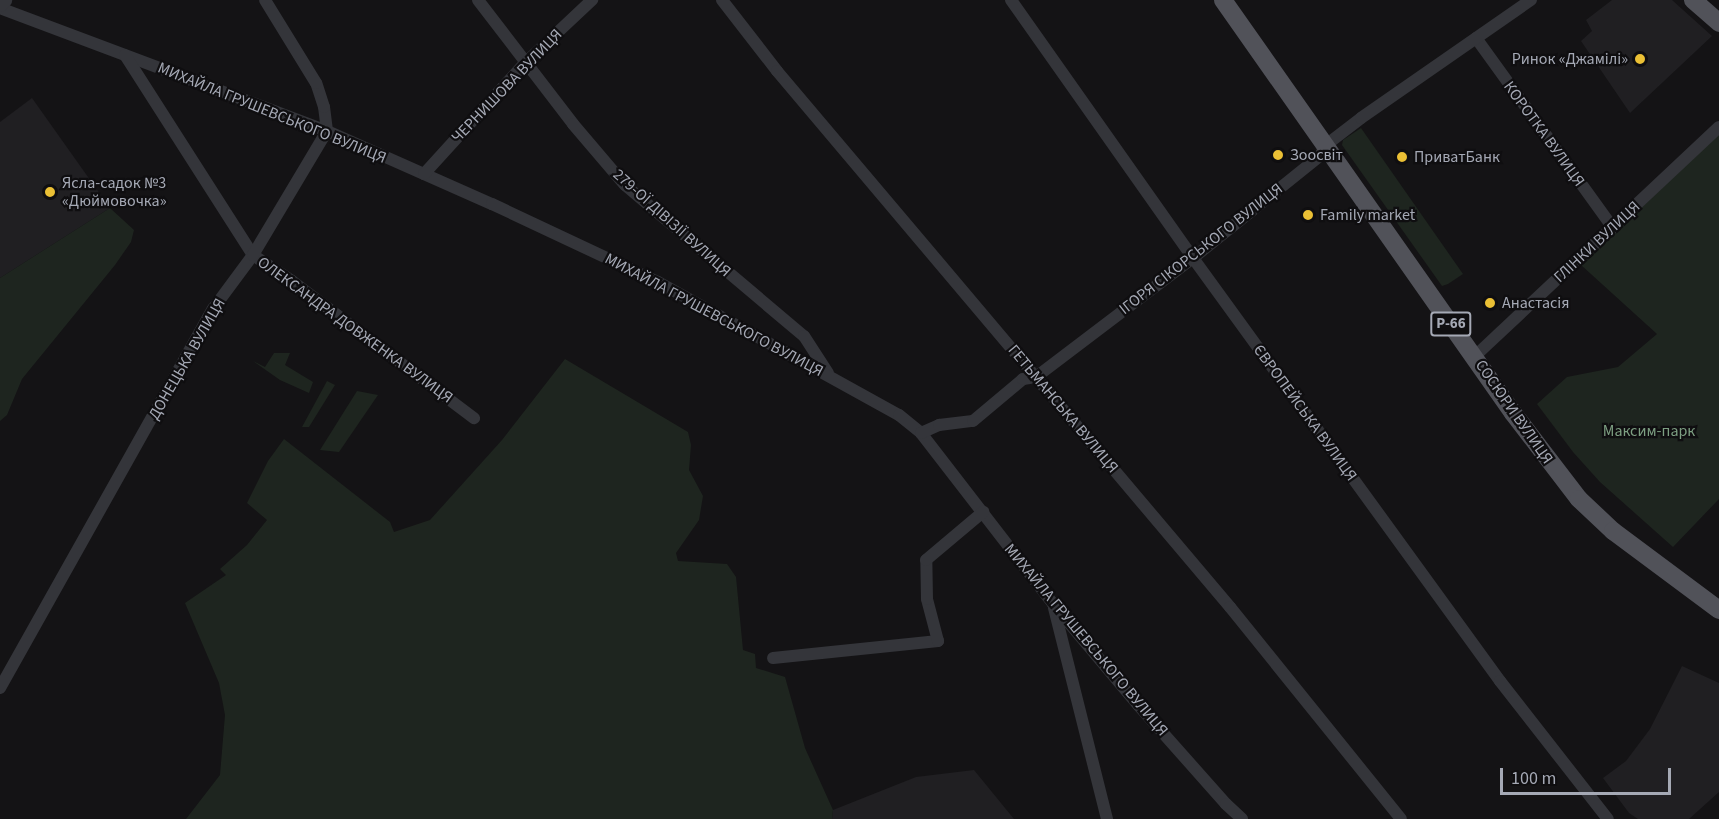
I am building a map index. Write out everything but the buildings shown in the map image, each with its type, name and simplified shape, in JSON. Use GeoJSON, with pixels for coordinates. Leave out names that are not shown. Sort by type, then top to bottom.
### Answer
{"type":"FeatureCollection","features":[{"type":"Feature","properties":{"kind":"main road","name":"СОСЮРИ ВУЛИЦЯ"},"geometry":{"type":"LineString","coordinates":[[1223,0],[1546,458],[1579,499],[1613,531],[1719,610]]}},
{"type":"Feature","properties":{"kind":"main road"},"geometry":{"type":"LineString","coordinates":[[1693,0],[1719,23]]}},
{"type":"Feature","properties":{"kind":"street"},"geometry":{"type":"LineString","coordinates":[[0,6],[4,0]]}},
{"type":"Feature","properties":{"kind":"street"},"geometry":{"type":"LineString","coordinates":[[265,0],[316,83],[324,107],[327,131]]}},
{"type":"Feature","properties":{"kind":"street","name":"279-ОЇ ДІВІЗІЇ ВУЛИЦЯ"},"geometry":{"type":"LineString","coordinates":[[478,0],[625,185],[748,292],[804,336],[832,378]]}},
{"type":"Feature","properties":{"kind":"street","name":"ЧЕРНИШОВА ВУЛИЦЯ"},"geometry":{"type":"LineString","coordinates":[[424,174],[526,62],[592,0]]}},
{"type":"Feature","properties":{"kind":"street","name":"ГЕТЬМАНСЬКА ВУЛИЦЯ"},"geometry":{"type":"LineString","coordinates":[[722,0],[777,71],[1230,607],[1401,819]]}},
{"type":"Feature","properties":{"kind":"street","name":"ЄВРОПЕЙСЬКА ВУЛИЦЯ"},"geometry":{"type":"LineString","coordinates":[[1011,0],[1193,258],[1500,681],[1608,819]]}},
{"type":"Feature","properties":{"kind":"street","name":"ІГОРЯ СІКОРСЬКОГО ВУЛИЦЯ"},"geometry":{"type":"LineString","coordinates":[[921,433],[939,425],[973,421],[1023,379],[1036,376],[1193,258],[1320,156],[1326,145],[1531,0]]}},
{"type":"Feature","properties":{"kind":"street","name":"МИХАЙЛА ГРУШЕВСЬКОГО ВУЛИЦЯ"},"geometry":{"type":"LineString","coordinates":[[0,6],[327,131],[424,174],[658,282],[899,415],[921,433],[1053,604],[1139,706],[1242,819]]}},
{"type":"Feature","properties":{"kind":"street","name":"КОРОТКА ВУЛИЦЯ"},"geometry":{"type":"LineString","coordinates":[[1476,38],[1613,228]]}},
{"type":"Feature","properties":{"kind":"street","name":"ОЛЕКСАНДРА ДОВЖЕНКА ВУЛИЦЯ"},"geometry":{"type":"LineString","coordinates":[[125,55],[253,255],[292,280],[474,418]]}},
{"type":"Feature","properties":{"kind":"street","name":"ГЛІНКИ ВУЛИЦЯ"},"geometry":{"type":"LineString","coordinates":[[1474,357],[1719,127]]}},
{"type":"Feature","properties":{"kind":"street","name":"ДОНЕЦЬКА ВУЛИЦЯ"},"geometry":{"type":"LineString","coordinates":[[0,688],[213,309],[253,255],[327,131]]}},
{"type":"Feature","properties":{"kind":"street"},"geometry":{"type":"LineString","coordinates":[[773,658],[938,641],[927,598],[926,560],[983,512]]}},
{"type":"Feature","properties":{"kind":"street"},"geometry":{"type":"LineString","coordinates":[[1053,604],[1107,819]]}},
{"type":"Feature","properties":{"kind":"shaded area","name":"Ринок «Джамілі»"},"geometry":{"type":"Polygon","coordinates":[[[1612,0],[1672,0],[1712,36],[1630,113],[1581,41],[1592,31],[1586,20],[1612,0]]]}},
{"type":"Feature","properties":{"kind":"shaded area","name":"Ясла-садок №3 «Дюймовочка»"},"geometry":{"type":"Polygon","coordinates":[[[32,98],[110,208],[0,278],[0,122],[32,98]]]}},
{"type":"Feature","properties":{"kind":"shaded area"},"geometry":{"type":"Polygon","coordinates":[[[1682,666],[1719,683],[1719,792],[1689,819],[1638,819],[1629,813],[1603,778],[1626,761],[1650,729],[1682,666]]]}},
{"type":"Feature","properties":{"kind":"shaded area"},"geometry":{"type":"Polygon","coordinates":[[[974,770],[1014,819],[832,819],[833,810],[916,777],[974,770]]]}},
{"type":"Feature","properties":{"kind":"green space"},"geometry":{"type":"Polygon","coordinates":[[[1361,128],[1463,274],[1448,284],[1442,286],[1342,145],[1343,140],[1361,128]]]}},
{"type":"Feature","properties":{"kind":"green space","name":"Максим-парк"},"geometry":{"type":"Polygon","coordinates":[[[1719,134],[1719,499],[1673,547],[1600,482],[1573,452],[1537,404],[1567,377],[1618,367],[1657,334],[1581,265],[1719,134]]]}},
{"type":"Feature","properties":{"kind":"green space"},"geometry":{"type":"Polygon","coordinates":[[[110,208],[134,230],[131,242],[22,379],[7,415],[0,421],[0,278],[110,208]]]}},
{"type":"Feature","properties":{"kind":"green space"},"geometry":{"type":"Polygon","coordinates":[[[274,353],[290,353],[285,365],[313,382],[309,393],[280,380],[253,361],[265,367],[274,353]]]}},
{"type":"Feature","properties":{"kind":"green space"},"geometry":{"type":"Polygon","coordinates":[[[565,359],[688,432],[691,445],[689,470],[703,496],[699,520],[676,553],[678,561],[727,564],[736,577],[743,650],[755,654],[756,668],[785,677],[805,748],[833,810],[832,819],[186,819],[220,775],[225,715],[219,683],[185,603],[226,575],[220,569],[247,545],[267,520],[247,503],[268,461],[284,439],[390,522],[394,532],[430,520],[502,440],[565,359]]]}},
{"type":"Feature","properties":{"kind":"green space"},"geometry":{"type":"Polygon","coordinates":[[[327,381],[335,385],[309,427],[302,427],[327,381]]]}},
{"type":"Feature","properties":{"kind":"green space"},"geometry":{"type":"Polygon","coordinates":[[[357,391],[378,395],[339,452],[320,450],[357,391]]]}},
{"type":"Feature","properties":{"kind":"place","name":"Ринок «Джамілі»"},"geometry":{"type":"Point","coordinates":[1640,59]}},
{"type":"Feature","properties":{"kind":"place","name":"Зоосвіт"},"geometry":{"type":"Point","coordinates":[1278,155]}},
{"type":"Feature","properties":{"kind":"place","name":"ПриватБанк"},"geometry":{"type":"Point","coordinates":[1402,157]}},
{"type":"Feature","properties":{"kind":"place","name":"Ясла-садок №3 «Дюймовочка»"},"geometry":{"type":"Point","coordinates":[50,192]}},
{"type":"Feature","properties":{"kind":"place","name":"Family market"},"geometry":{"type":"Point","coordinates":[1308,215]}},
{"type":"Feature","properties":{"kind":"place","name":"Анастасія"},"geometry":{"type":"Point","coordinates":[1490,303]}}]}
